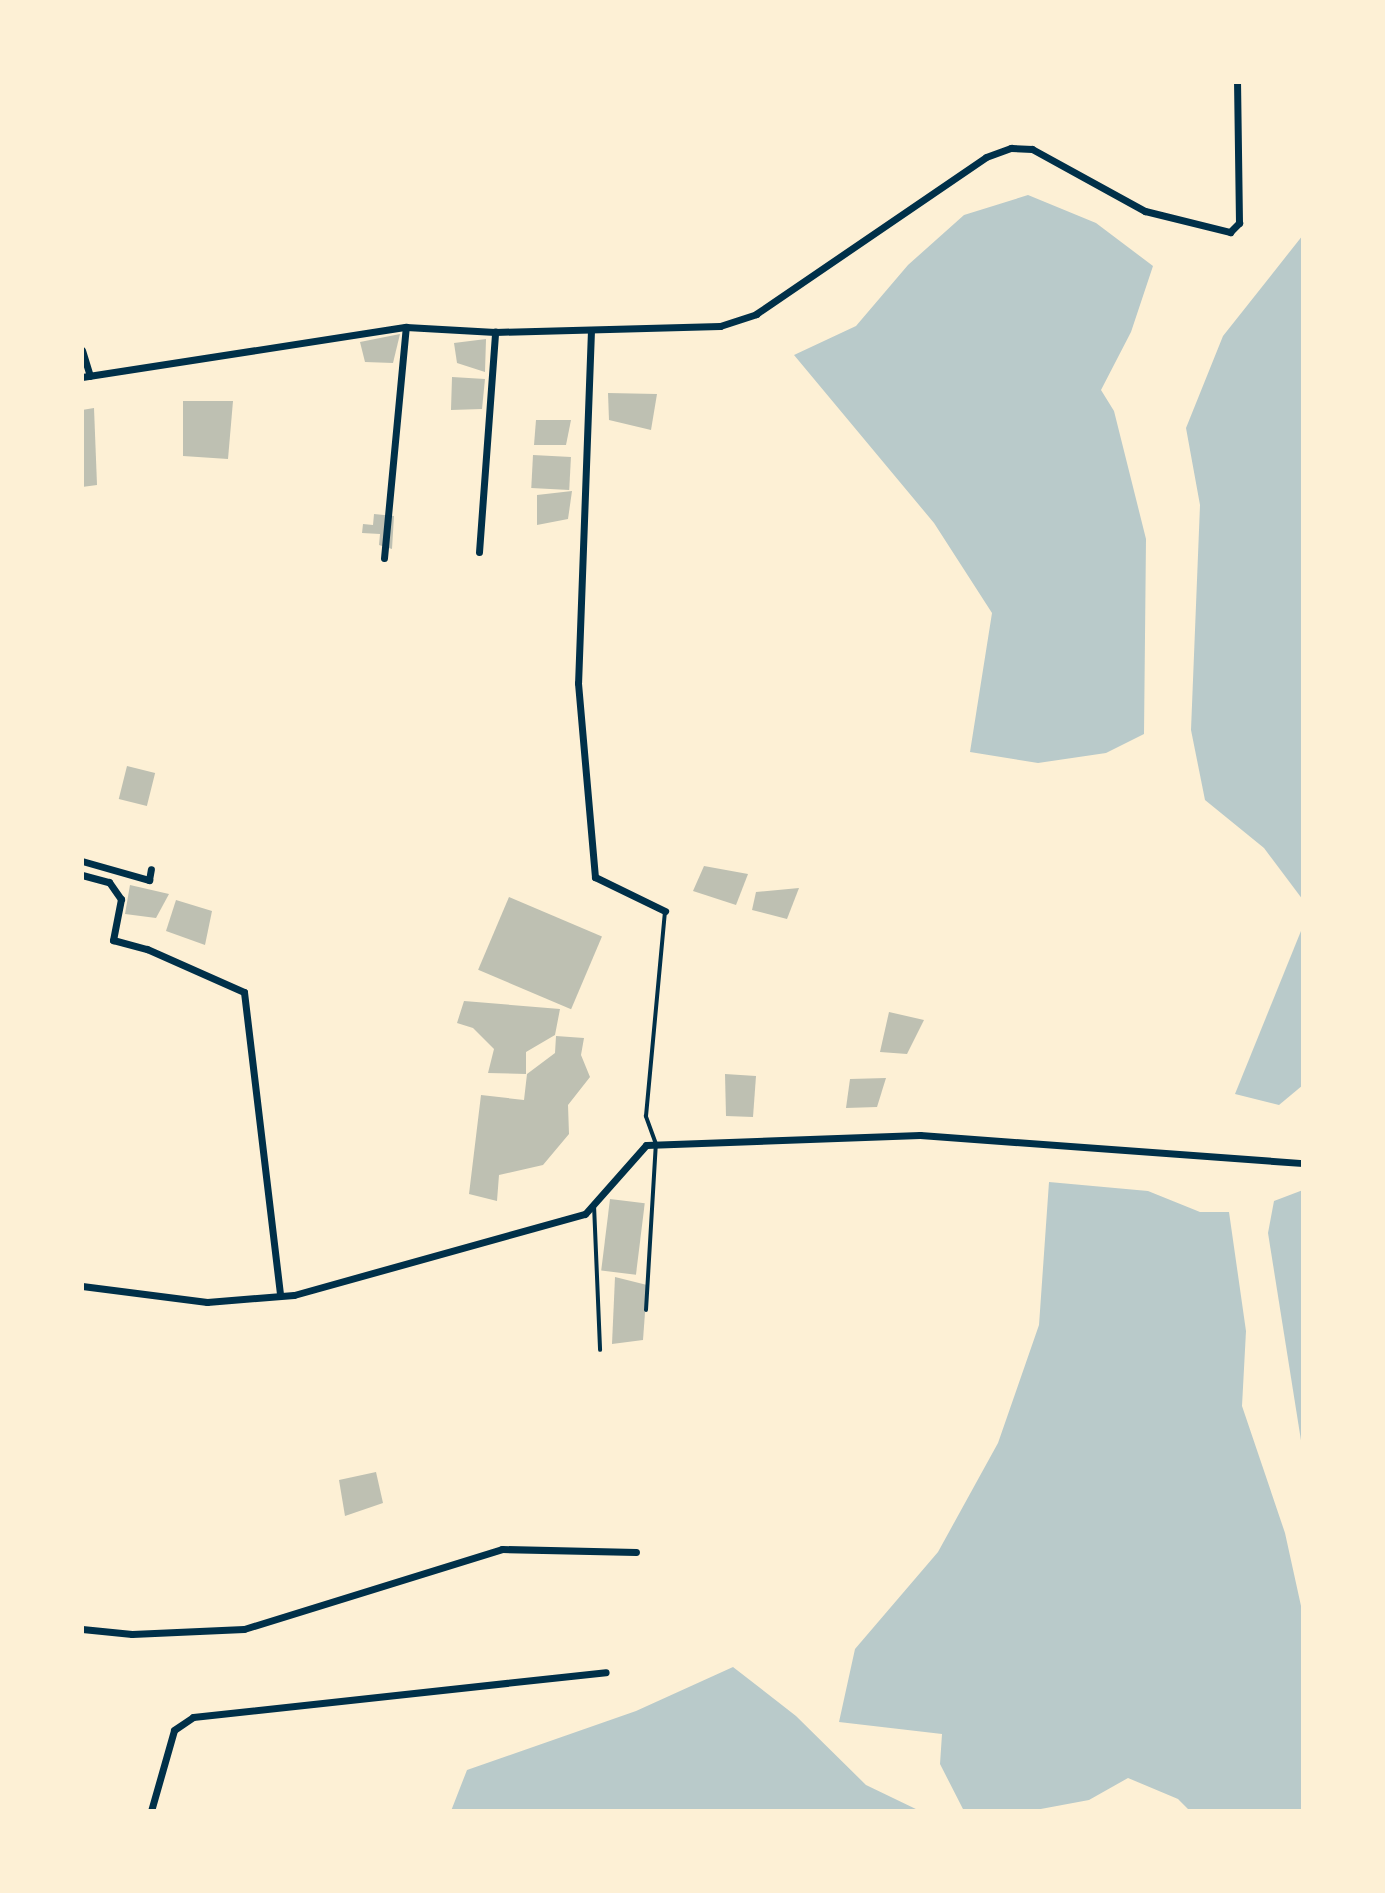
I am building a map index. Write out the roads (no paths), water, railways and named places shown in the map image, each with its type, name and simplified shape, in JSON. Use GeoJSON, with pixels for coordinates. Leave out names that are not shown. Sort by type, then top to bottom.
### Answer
{"type":"FeatureCollection","features":[{"type":"Feature","properties":{"kind":"street"},"geometry":{"type":"LineString","coordinates":[[82,350],[86,377],[406,327],[495,332],[720,326],[756,314],[986,157],[1011,148],[1032,149],[1145,211],[1230,232],[1239,223],[1237,82]]}},
{"type":"Feature","properties":{"kind":"street"},"geometry":{"type":"LineString","coordinates":[[384,558],[406,327]]}},
{"type":"Feature","properties":{"kind":"street"},"geometry":{"type":"LineString","coordinates":[[591,330],[578,683],[595,877],[665,911]]}},
{"type":"Feature","properties":{"kind":"street"},"geometry":{"type":"LineString","coordinates":[[479,552],[495,332]]}},
{"type":"Feature","properties":{"kind":"street"},"geometry":{"type":"LineString","coordinates":[[82,861],[149,880],[151,869]]}},
{"type":"Feature","properties":{"kind":"street"},"geometry":{"type":"LineString","coordinates":[[109,882],[116,871]]}},
{"type":"Feature","properties":{"kind":"street"},"geometry":{"type":"LineString","coordinates":[[82,875],[109,882],[121,899],[113,940],[244,992],[280,1294]]}},
{"type":"Feature","properties":{"kind":"street"},"geometry":{"type":"LineString","coordinates":[[82,1286],[207,1302],[294,1295],[423,1262],[585,1214],[594,1199],[646,1145],[920,1135],[1303,1163]]}},
{"type":"Feature","properties":{"kind":"street"},"geometry":{"type":"LineString","coordinates":[[82,1629],[132,1634],[244,1629],[297,1617],[502,1549],[636,1552]]}},
{"type":"Feature","properties":{"kind":"street"},"geometry":{"type":"LineString","coordinates":[[151,1811],[174,1730],[193,1717],[606,1672]]}},
{"type":"Feature","properties":{"kind":"lane"},"geometry":{"type":"LineString","coordinates":[[646,1310],[656,1144],[646,1116],[665,911]]}},
{"type":"Feature","properties":{"kind":"lane"},"geometry":{"type":"LineString","coordinates":[[594,1199],[600,1350]]}}]}
